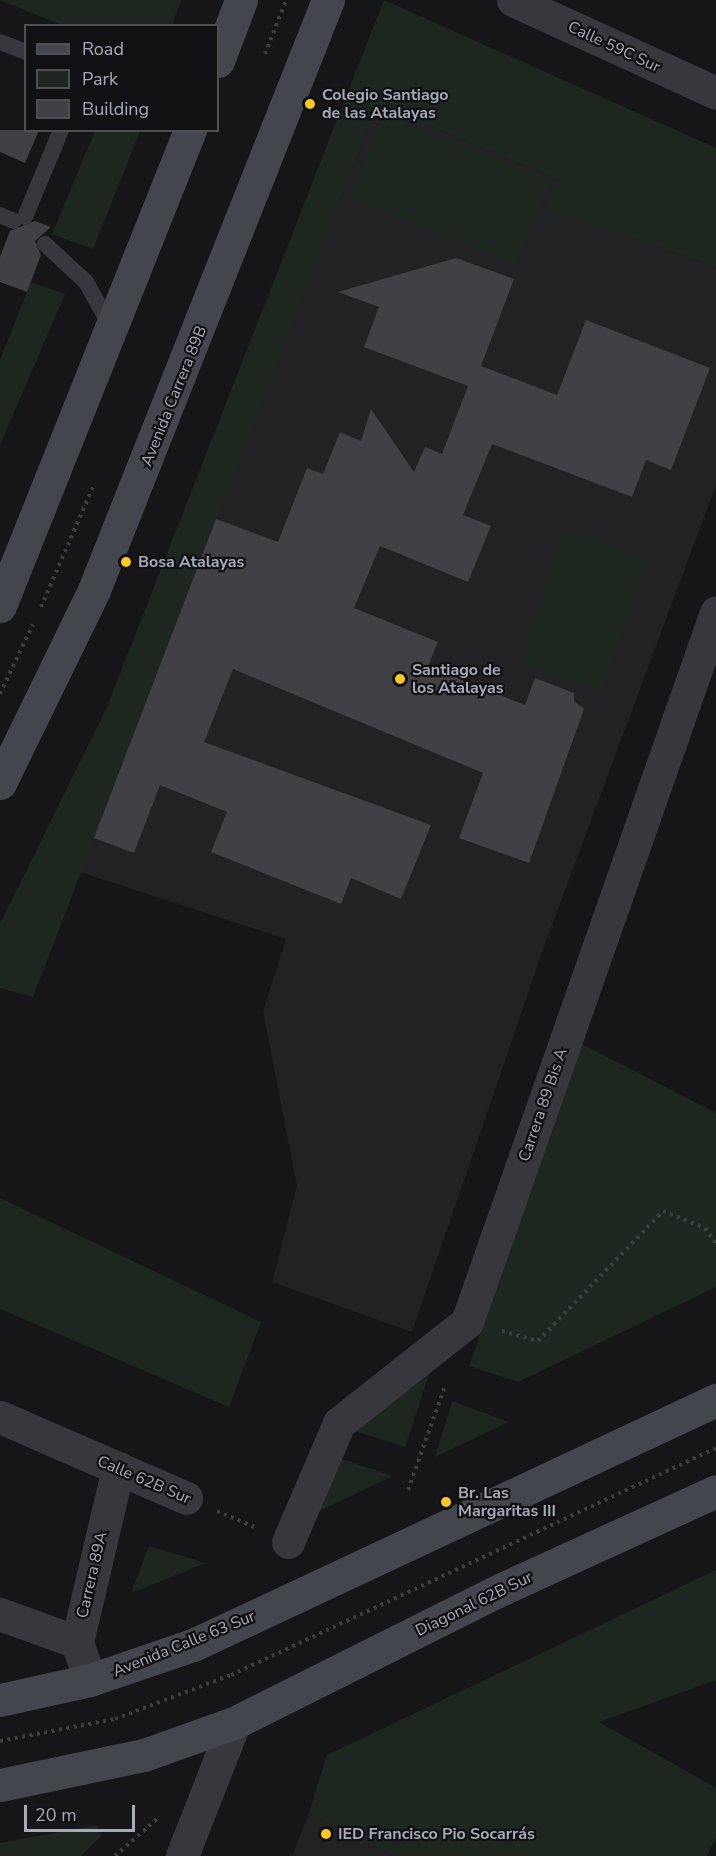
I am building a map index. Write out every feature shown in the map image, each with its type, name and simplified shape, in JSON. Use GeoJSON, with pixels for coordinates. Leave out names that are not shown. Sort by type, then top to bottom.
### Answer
{"type":"FeatureCollection","features":[{"type":"Feature","properties":{"kind":"main road"},"geometry":{"type":"LineString","coordinates":[[219,58],[241,0]]}},
{"type":"Feature","properties":{"kind":"main road","name":"Avenida Carrera 89B"},"geometry":{"type":"LineString","coordinates":[[0,783],[94,590],[328,0]]}},
{"type":"Feature","properties":{"kind":"main road"},"geometry":{"type":"LineString","coordinates":[[0,606],[113,331],[189,132]]}},
{"type":"Feature","properties":{"kind":"main road","name":"Avenida Calle 63 Sur"},"geometry":{"type":"LineString","coordinates":[[0,1700],[90,1680],[193,1644],[716,1400]]}},
{"type":"Feature","properties":{"kind":"main road","name":"Diagonal 62B Sur"},"geometry":{"type":"LineString","coordinates":[[234,1723],[502,1589],[716,1491]]}},
{"type":"Feature","properties":{"kind":"main road"},"geometry":{"type":"LineString","coordinates":[[0,1785],[144,1755],[234,1723]]}},
{"type":"Feature","properties":{"kind":"street","name":"Calle 59C Sur"},"geometry":{"type":"LineString","coordinates":[[513,0],[556,9],[715,89]]}},
{"type":"Feature","properties":{"kind":"street","name":"Carrera 89 Bis A"},"geometry":{"type":"LineString","coordinates":[[467,1322],[716,612]]}},
{"type":"Feature","properties":{"kind":"street"},"geometry":{"type":"LineString","coordinates":[[288,1542],[339,1423],[467,1322]]}},
{"type":"Feature","properties":{"kind":"street","name":"Calle 62B Sur"},"geometry":{"type":"LineString","coordinates":[[0,1417],[186,1498]]}},
{"type":"Feature","properties":{"kind":"street","name":"Carrera 89A"},"geometry":{"type":"LineString","coordinates":[[76,1642],[118,1468]]}},
{"type":"Feature","properties":{"kind":"street"},"geometry":{"type":"LineString","coordinates":[[0,1614],[76,1642],[90,1680]]}},
{"type":"Feature","properties":{"kind":"street"},"geometry":{"type":"LineString","coordinates":[[182,1856],[234,1723]]}},
{"type":"Feature","properties":{"kind":"lane"},"geometry":{"type":"LineString","coordinates":[[0,42],[24,51]]}},
{"type":"Feature","properties":{"kind":"lane"},"geometry":{"type":"LineString","coordinates":[[13,218],[60,132]]}},
{"type":"Feature","properties":{"kind":"lane"},"geometry":{"type":"LineString","coordinates":[[45,244],[86,282],[113,331]]}},
{"type":"Feature","properties":{"kind":"path"},"geometry":{"type":"LineString","coordinates":[[260,66],[286,0]]}},
{"type":"Feature","properties":{"kind":"path"},"geometry":{"type":"LineString","coordinates":[[0,694],[95,484]]}},
{"type":"Feature","properties":{"kind":"path"},"geometry":{"type":"LineString","coordinates":[[467,1322],[538,1341],[663,1211],[705,1228],[716,1244]]}},
{"type":"Feature","properties":{"kind":"path"},"geometry":{"type":"LineString","coordinates":[[408,1490],[447,1378]]}},
{"type":"Feature","properties":{"kind":"path","name":"Calle 62B Sur"},"geometry":{"type":"LineString","coordinates":[[186,1498],[288,1542]]}},
{"type":"Feature","properties":{"kind":"path"},"geometry":{"type":"LineString","coordinates":[[115,1856],[159,1817]]}},
{"type":"Feature","properties":{"kind":"shaded area","name":"Santiago de los Atalayas"},"geometry":{"type":"Polygon","coordinates":[[[377,104],[559,180],[548,209],[716,267],[716,485],[545,944],[412,1332],[272,1282],[297,1186],[263,1011],[286,939],[80,872],[377,104]]]}},
{"type":"Feature","properties":{"kind":"shaded area","name":"IED Francisco Pio Socarrás"},"geometry":{"type":"Polygon","coordinates":[[[309,1813],[394,1856],[292,1856],[309,1813]]]}},
{"type":"Feature","properties":{"kind":"green space"},"geometry":{"type":"Polygon","coordinates":[[[0,0],[181,0],[172,24],[59,24],[0,0]]]}},
{"type":"Feature","properties":{"kind":"green space"},"geometry":{"type":"Polygon","coordinates":[[[384,0],[716,148],[716,267],[547,209],[559,180],[377,104],[33,997],[0,988],[0,924],[107,707],[384,0]]]}},
{"type":"Feature","properties":{"kind":"green space"},"geometry":{"type":"Polygon","coordinates":[[[384,114],[550,180],[516,264],[350,198],[384,114]]]}},
{"type":"Feature","properties":{"kind":"green space"},"geometry":{"type":"Polygon","coordinates":[[[95,132],[140,132],[93,249],[52,234],[95,132]]]}},
{"type":"Feature","properties":{"kind":"green space"},"geometry":{"type":"Polygon","coordinates":[[[31,282],[65,294],[0,445],[0,360],[31,282]]]}},
{"type":"Feature","properties":{"kind":"green space"},"geometry":{"type":"Polygon","coordinates":[[[564,530],[648,559],[602,691],[518,663],[564,530]]]}},
{"type":"Feature","properties":{"kind":"green space"},"geometry":{"type":"Polygon","coordinates":[[[582,1044],[716,1113],[716,1287],[518,1382],[469,1366],[582,1044]]]}},
{"type":"Feature","properties":{"kind":"green space"},"geometry":{"type":"Polygon","coordinates":[[[0,1198],[261,1322],[229,1407],[0,1309],[0,1198]]]}},
{"type":"Feature","properties":{"kind":"green space"},"geometry":{"type":"Polygon","coordinates":[[[431,1368],[405,1447],[352,1430],[431,1368]]]}},
{"type":"Feature","properties":{"kind":"green space"},"geometry":{"type":"Polygon","coordinates":[[[452,1401],[509,1422],[435,1457],[452,1401]]]}},
{"type":"Feature","properties":{"kind":"green space"},"geometry":{"type":"Polygon","coordinates":[[[339,1458],[393,1476],[311,1515],[339,1458]]]}},
{"type":"Feature","properties":{"kind":"green space"},"geometry":{"type":"Polygon","coordinates":[[[149,1546],[206,1563],[131,1593],[149,1546]]]}},
{"type":"Feature","properties":{"kind":"green space"},"geometry":{"type":"Polygon","coordinates":[[[716,1570],[716,1680],[599,1722],[716,1788],[716,1838],[707,1856],[394,1856],[309,1813],[327,1755],[716,1570]]]}},
{"type":"Feature","properties":{"kind":"green space"},"geometry":{"type":"Polygon","coordinates":[[[97,1825],[101,1836],[81,1856],[0,1856],[0,1843],[97,1825]]]}},
{"type":"Feature","properties":{"kind":"building"},"geometry":{"type":"Polygon","coordinates":[[[0,130],[38,132],[25,163],[0,152],[0,130]]]}},
{"type":"Feature","properties":{"kind":"building"},"geometry":{"type":"Polygon","coordinates":[[[35,221],[51,227],[35,241],[41,255],[27,292],[0,282],[0,257],[10,231],[35,221]]]}},
{"type":"Feature","properties":{"kind":"building"},"geometry":{"type":"Polygon","coordinates":[[[456,258],[514,279],[481,366],[557,395],[586,320],[710,368],[671,470],[646,460],[632,497],[492,444],[463,515],[491,526],[468,582],[380,546],[354,608],[438,642],[428,666],[525,705],[535,678],[574,693],[574,701],[584,709],[529,863],[459,838],[483,773],[233,669],[204,742],[431,825],[401,899],[351,878],[341,904],[211,852],[227,812],[160,785],[134,853],[94,838],[216,519],[278,542],[307,468],[323,474],[340,432],[361,441],[371,409],[414,472],[425,447],[442,454],[468,386],[364,347],[379,307],[338,292],[456,258]]]}},
{"type":"Feature","properties":{"kind":"place","name":"Colegio Santiago de las Atalayas"},"geometry":{"type":"Point","coordinates":[310,104]}},
{"type":"Feature","properties":{"kind":"place","name":"Bosa Atalayas"},"geometry":{"type":"Point","coordinates":[126,562]}},
{"type":"Feature","properties":{"kind":"place","name":"Santiago de los Atalayas"},"geometry":{"type":"Point","coordinates":[400,679]}},
{"type":"Feature","properties":{"kind":"place","name":"Br. Las Margaritas III"},"geometry":{"type":"Point","coordinates":[446,1502]}},
{"type":"Feature","properties":{"kind":"place","name":"IED Francisco Pio Socarrás"},"geometry":{"type":"Point","coordinates":[326,1834]}}]}
